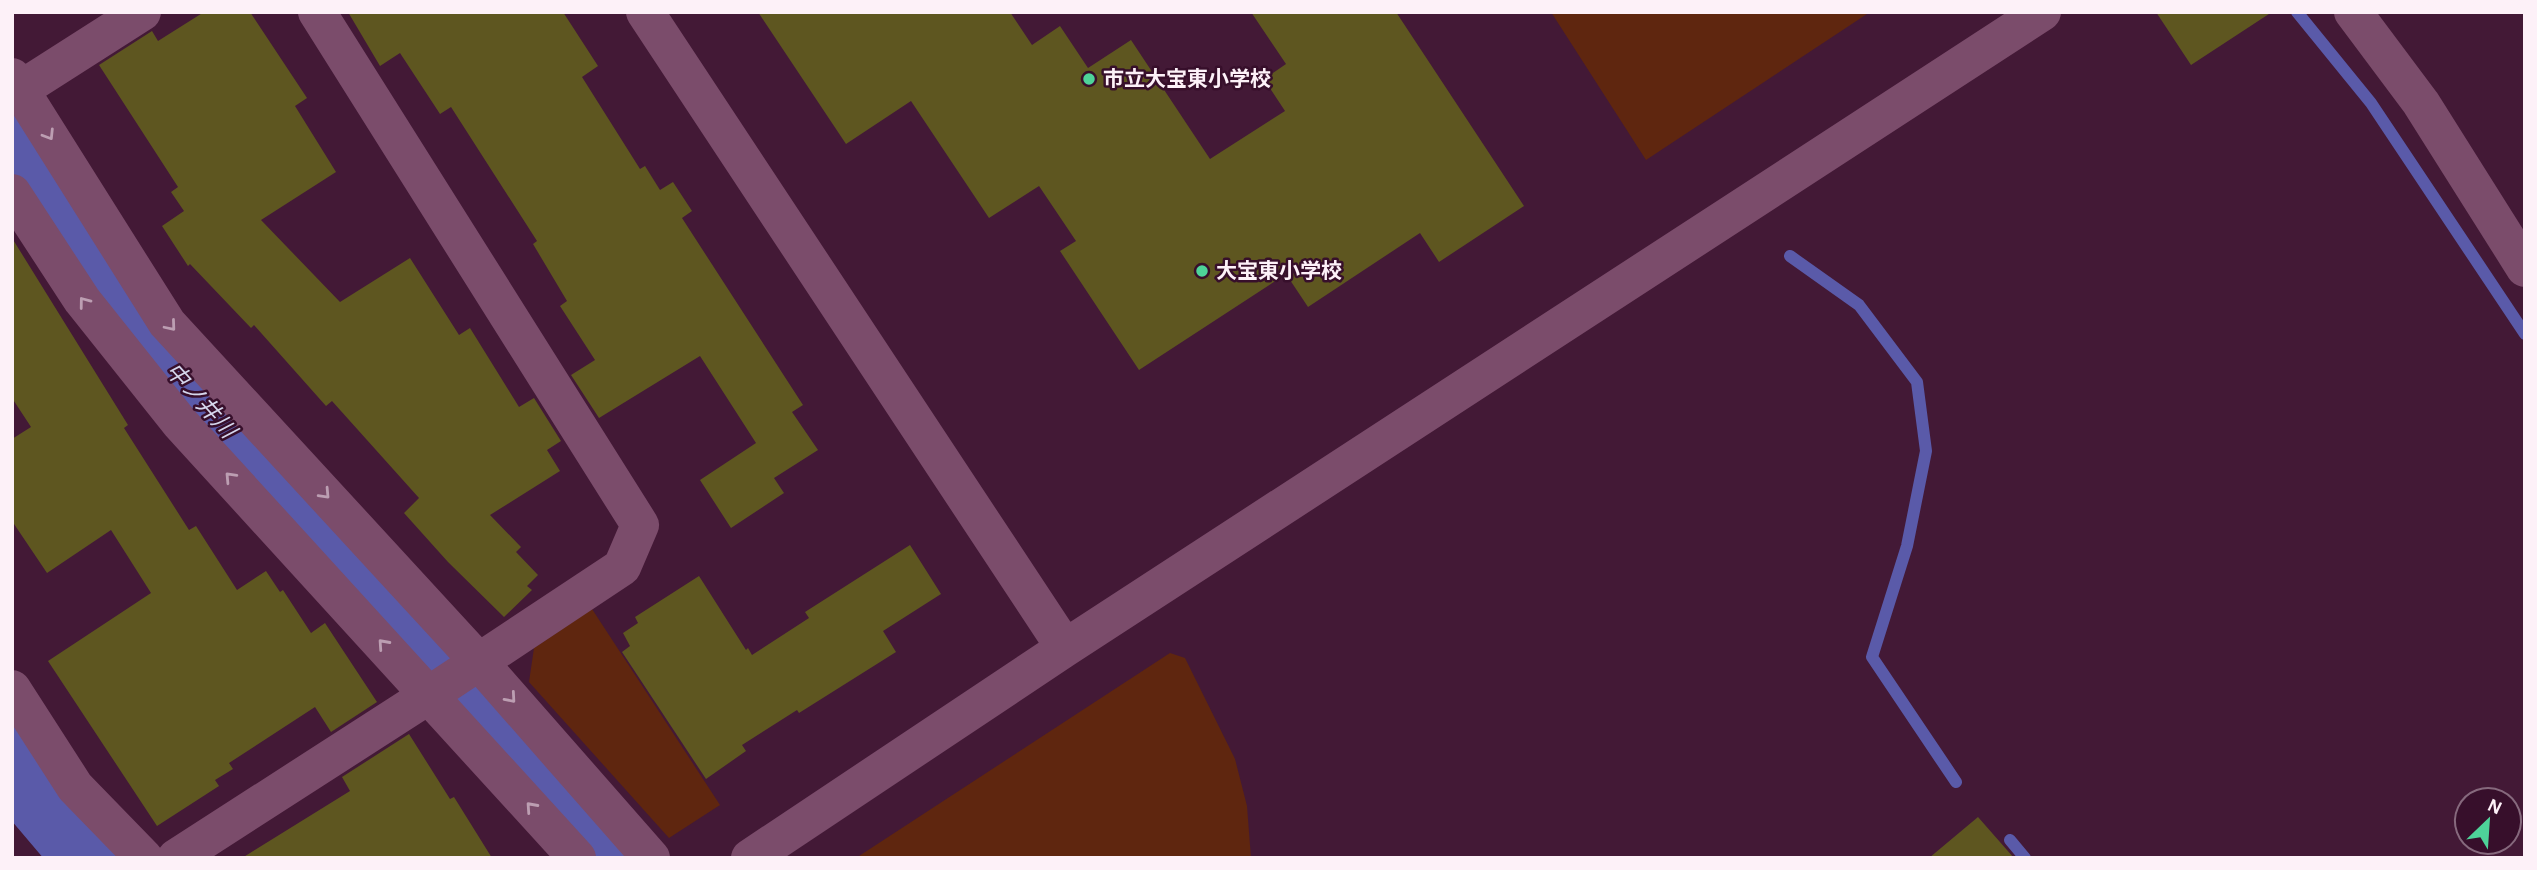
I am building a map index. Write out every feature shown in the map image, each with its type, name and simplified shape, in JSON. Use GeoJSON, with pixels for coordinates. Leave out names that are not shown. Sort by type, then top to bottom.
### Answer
{"type":"FeatureCollection","features":[{"type":"Feature","properties":{"kind":"street"},"geometry":{"type":"LineString","coordinates":[[142,12],[15,87],[167,323],[480,662],[652,858]]}},
{"type":"Feature","properties":{"kind":"street"},"geometry":{"type":"LineString","coordinates":[[176,858],[622,567],[640,525],[317,12]]}},
{"type":"Feature","properties":{"kind":"street"},"geometry":{"type":"LineString","coordinates":[[645,12],[1065,648]]}},
{"type":"Feature","properties":{"kind":"street"},"geometry":{"type":"LineString","coordinates":[[750,858],[1065,648],[2042,12]]}},
{"type":"Feature","properties":{"kind":"street"},"geometry":{"type":"LineString","coordinates":[[2353,12],[2421,103],[2525,268]]}},
{"type":"Feature","properties":{"kind":"street"},"geometry":{"type":"LineString","coordinates":[[12,193],[82,300],[180,423],[577,858]]}},
{"type":"Feature","properties":{"kind":"street"},"geometry":{"type":"LineString","coordinates":[[12,689],[75,787],[144,858]]}},
{"type":"Feature","properties":{"kind":"shaded area"},"geometry":{"type":"Polygon","coordinates":[[[1551,12],[1870,12],[1646,160],[1551,12]]]}},
{"type":"Feature","properties":{"kind":"shaded area"},"geometry":{"type":"Polygon","coordinates":[[[592,609],[720,805],[669,838],[529,682],[534,648],[592,609]]]}},
{"type":"Feature","properties":{"kind":"shaded area"},"geometry":{"type":"Polygon","coordinates":[[[1170,653],[1185,658],[1235,759],[1247,806],[1251,858],[856,858],[1170,653]]]}},
{"type":"Feature","properties":{"kind":"building"},"geometry":{"type":"Polygon","coordinates":[[[204,12],[250,12],[307,98],[295,106],[336,172],[261,220],[340,302],[410,258],[459,335],[470,328],[519,407],[534,398],[561,441],[547,450],[560,471],[490,515],[521,547],[516,552],[538,575],[527,586],[532,590],[504,617],[448,562],[404,513],[419,498],[332,401],[326,406],[254,325],[251,328],[190,264],[188,266],[162,226],[184,211],[171,192],[178,187],[99,65],[152,31],[158,41],[204,12]]]}},
{"type":"Feature","properties":{"kind":"building"},"geometry":{"type":"Polygon","coordinates":[[[348,12],[563,12],[598,66],[582,77],[640,169],[645,166],[660,190],[673,182],[692,211],[682,218],[803,405],[792,412],[818,450],[774,478],[784,493],[731,528],[700,480],[756,443],[700,356],[599,418],[571,375],[595,360],[560,306],[567,301],[533,244],[537,241],[451,107],[440,114],[400,53],[380,66],[348,12]]]}},
{"type":"Feature","properties":{"kind":"building"},"geometry":{"type":"Polygon","coordinates":[[[758,12],[1010,12],[1032,45],[1060,26],[1088,68],[1131,40],[1210,159],[1285,111],[1264,79],[1286,64],[1251,12],[1396,12],[1524,206],[1439,262],[1420,233],[1308,307],[1286,274],[1139,370],[1060,251],[1076,241],[1039,186],[989,218],[911,101],[846,144],[758,12]]]}},
{"type":"Feature","properties":{"kind":"building"},"geometry":{"type":"Polygon","coordinates":[[[2156,12],[2272,12],[2191,65],[2156,12]]]}},
{"type":"Feature","properties":{"kind":"building"},"geometry":{"type":"Polygon","coordinates":[[[12,238],[128,425],[124,428],[189,530],[196,526],[237,590],[266,571],[280,592],[283,590],[311,633],[325,623],[377,702],[331,732],[315,707],[229,763],[233,769],[215,780],[219,786],[157,826],[48,661],[151,593],[111,530],[47,573],[12,521],[12,439],[31,427],[12,398],[12,238]]]}},
{"type":"Feature","properties":{"kind":"building"},"geometry":{"type":"Polygon","coordinates":[[[910,545],[941,594],[883,631],[896,652],[742,745],[746,751],[706,779],[622,652],[630,646],[623,633],[638,623],[635,617],[699,576],[746,650],[748,648],[752,655],[809,618],[805,612],[910,545]]]}},
{"type":"Feature","properties":{"kind":"building"},"geometry":{"type":"Polygon","coordinates":[[[409,734],[450,799],[454,797],[492,858],[242,858],[350,791],[342,777],[409,734]]]}},
{"type":"Feature","properties":{"kind":"building"},"geometry":{"type":"Polygon","coordinates":[[[1978,817],[2014,858],[1929,858],[1978,817]]]}},
{"type":"Feature","properties":{"kind":"waterway"},"geometry":{"type":"LineString","coordinates":[[2297,12],[2371,103],[2525,334]]}},
{"type":"Feature","properties":{"kind":"waterway","name":"中ノ井川"},"geometry":{"type":"LineString","coordinates":[[16,136],[143,336],[419,640]]}},
{"type":"Feature","properties":{"kind":"waterway"},"geometry":{"type":"LineString","coordinates":[[1790,256],[1859,305],[1917,382],[1926,451],[1907,546],[1872,657],[1956,782]]}},
{"type":"Feature","properties":{"kind":"waterway","name":"中ノ井川"},"geometry":{"type":"LineString","coordinates":[[486,714],[615,858]]}},
{"type":"Feature","properties":{"kind":"waterway"},"geometry":{"type":"LineString","coordinates":[[12,742],[39,792],[95,858]]}},
{"type":"Feature","properties":{"kind":"waterway"},"geometry":{"type":"LineString","coordinates":[[2010,840],[2025,858]]}},
{"type":"Feature","properties":{"kind":"place","name":"市立大宝東小学校"},"geometry":{"type":"Point","coordinates":[1089,79]}},
{"type":"Feature","properties":{"kind":"place","name":"大宝東小学校"},"geometry":{"type":"Point","coordinates":[1202,271]}}]}
